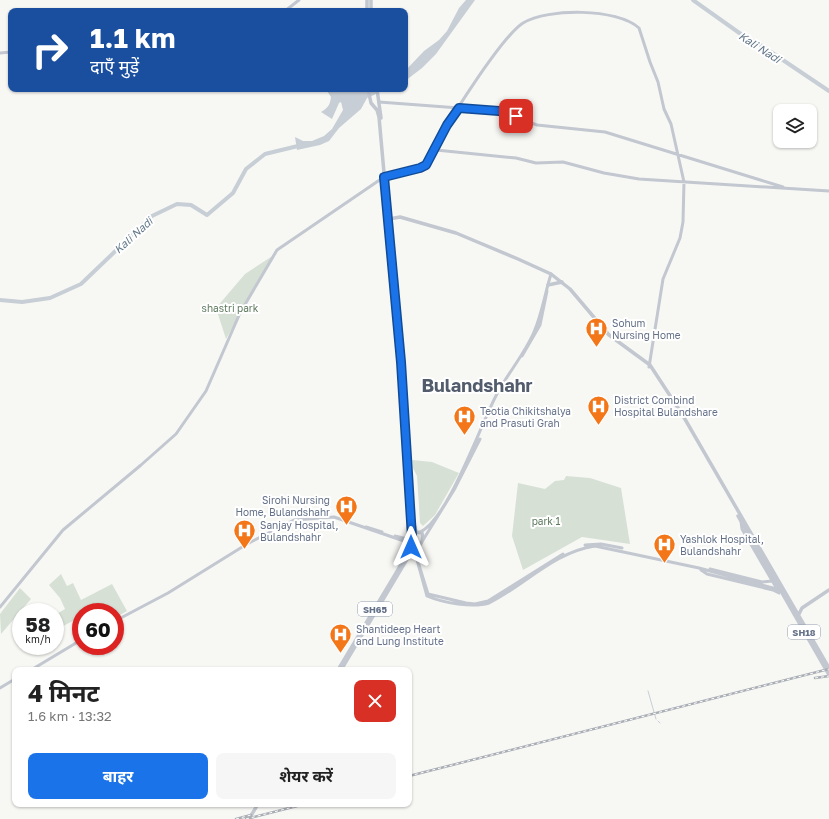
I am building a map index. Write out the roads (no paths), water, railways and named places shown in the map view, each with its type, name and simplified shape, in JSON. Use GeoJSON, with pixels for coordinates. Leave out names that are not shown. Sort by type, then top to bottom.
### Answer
{"type":"FeatureCollection","features":[{"type":"Feature","properties":{"kind":"main road"},"geometry":{"type":"LineString","coordinates":[[368,92],[370,103],[379,115],[386,176]]}},
{"type":"Feature","properties":{"kind":"main road"},"geometry":{"type":"LineString","coordinates":[[378,92],[401,362],[411,539],[414,548]]}},
{"type":"Feature","properties":{"kind":"main road"},"geometry":{"type":"LineString","coordinates":[[389,218],[400,216],[456,233],[518,258],[550,274],[570,288],[605,331],[650,366],[682,414],[798,616]]}},
{"type":"Feature","properties":{"kind":"main road"},"geometry":{"type":"LineString","coordinates":[[389,218],[402,347],[413,520],[418,532],[422,534],[422,541]]}},
{"type":"Feature","properties":{"kind":"main road"},"geometry":{"type":"LineString","coordinates":[[548,285],[562,283]]}},
{"type":"Feature","properties":{"kind":"main road"},"geometry":{"type":"LineString","coordinates":[[650,366],[681,415],[780,590]]}},
{"type":"Feature","properties":{"kind":"main road"},"geometry":{"type":"LineString","coordinates":[[411,539],[418,532]]}},
{"type":"Feature","properties":{"kind":"main road","name":"SH65"},"geometry":{"type":"LineString","coordinates":[[341,667],[414,548],[422,541]]}},
{"type":"Feature","properties":{"kind":"main road","name":"SH18"},"geometry":{"type":"LineString","coordinates":[[780,590],[829,675]]}},
{"type":"Feature","properties":{"kind":"main road","name":"SH18"},"geometry":{"type":"LineString","coordinates":[[829,590],[802,608],[798,616],[829,668]]}},
{"type":"Feature","properties":{"kind":"main road"},"geometry":{"type":"LineString","coordinates":[[249,819],[256,807]]}},
{"type":"Feature","properties":{"kind":"street"},"geometry":{"type":"LineString","coordinates":[[289,8],[299,0]]}},
{"type":"Feature","properties":{"kind":"street"},"geometry":{"type":"LineString","coordinates":[[0,607],[63,530],[176,434],[206,391],[240,313],[277,250],[386,176],[423,167],[429,162],[447,125],[505,40],[524,23],[550,16],[589,12],[601,13],[629,20],[641,31],[650,62],[658,82],[664,109],[671,124],[684,182],[683,222],[680,238],[663,280],[650,366]]}},
{"type":"Feature","properties":{"kind":"street"},"geometry":{"type":"LineString","coordinates":[[379,100],[499,111],[538,125],[605,132],[787,188]]}},
{"type":"Feature","properties":{"kind":"street"},"geometry":{"type":"LineString","coordinates":[[436,150],[509,157],[536,163],[563,162],[624,177],[829,191]]}},
{"type":"Feature","properties":{"kind":"street"},"geometry":{"type":"LineString","coordinates":[[422,541],[442,512],[469,463],[499,393],[536,335],[545,303],[550,274]]}},
{"type":"Feature","properties":{"kind":"street"},"geometry":{"type":"LineString","coordinates":[[418,532],[428,527],[440,510],[472,452],[498,392],[533,334],[548,285]]}},
{"type":"Feature","properties":{"kind":"street"},"geometry":{"type":"LineString","coordinates":[[124,616],[168,593],[254,540],[294,520],[334,517],[404,542],[411,539]]}},
{"type":"Feature","properties":{"kind":"street"},"geometry":{"type":"LineString","coordinates":[[701,569],[707,574],[780,593],[742,529],[741,521]]}},
{"type":"Feature","properties":{"kind":"street"},"geometry":{"type":"LineString","coordinates":[[414,548],[428,594],[471,603],[488,601],[556,557],[581,546],[596,544],[610,545],[762,582],[772,581]]}},
{"type":"Feature","properties":{"kind":"street"},"geometry":{"type":"LineString","coordinates":[[414,548],[427,596],[475,606],[489,603],[496,599],[557,559],[583,548],[599,546],[701,569],[780,590]]}},
{"type":"Feature","properties":{"kind":"street"},"geometry":{"type":"LineString","coordinates":[[36,667],[72,645]]}},
{"type":"Feature","properties":{"kind":"street"},"geometry":{"type":"LineString","coordinates":[[0,688],[12,681]]}},
{"type":"Feature","properties":{"kind":"waterway","name":"Kali Nadi"},"geometry":{"type":"LineString","coordinates":[[693,0],[745,37],[759,44],[829,91]]}},
{"type":"Feature","properties":{"kind":"waterway","name":"Kali Nadi"},"geometry":{"type":"LineString","coordinates":[[0,300],[22,302],[50,298],[81,284],[152,216],[177,204],[191,205],[207,215],[233,193],[246,169],[265,154],[302,145]]}},
{"type":"Feature","properties":{"kind":"waterway"},"geometry":{"type":"LineString","coordinates":[[648,691],[656,719]]}},
{"type":"Feature","properties":{"kind":"railway"},"geometry":{"type":"LineString","coordinates":[[412,775],[829,669]]}},
{"type":"Feature","properties":{"kind":"railway"},"geometry":{"type":"LineString","coordinates":[[815,678],[829,676]]}},
{"type":"Feature","properties":{"kind":"railway"},"geometry":{"type":"LineString","coordinates":[[246,819],[293,807]]}},
{"type":"Feature","properties":{"kind":"railway"},"geometry":{"type":"LineString","coordinates":[[236,819],[251,815]]}},
{"type":"Feature","properties":{"kind":"place","name":"Sohum Nursing Home"},"geometry":{"type":"Point","coordinates":[596,348]}},
{"type":"Feature","properties":{"kind":"place","name":"District Combind Hospital Bulandshare"},"geometry":{"type":"Point","coordinates":[598,426]}},
{"type":"Feature","properties":{"kind":"place","name":"Teotia Chikitshalya and Prasuti Grah"},"geometry":{"type":"Point","coordinates":[464,436]}},
{"type":"Feature","properties":{"kind":"place","name":"Sirohi Nursing Home, Bulandshahr"},"geometry":{"type":"Point","coordinates":[346,526]}},
{"type":"Feature","properties":{"kind":"place","name":"Sanjay Hospital, Bulandshahr"},"geometry":{"type":"Point","coordinates":[245,550]}},
{"type":"Feature","properties":{"kind":"place","name":"Yashlok Hospital, Bulandshahr"},"geometry":{"type":"Point","coordinates":[664,564]}},
{"type":"Feature","properties":{"kind":"place","name":"Shantideep Heart and Lung Institute"},"geometry":{"type":"Point","coordinates":[340,654]}},
{"type":"Feature","properties":{"kind":"district","name":"Bulandshahr"},"geometry":{"type":"Point","coordinates":[477,385]}},
{"type":"Feature","properties":{"kind":"park label","name":"shastri park"},"geometry":{"type":"Point","coordinates":[230,308]}},
{"type":"Feature","properties":{"kind":"park label","name":"park 1"},"geometry":{"type":"Point","coordinates":[546,521]}}]}
